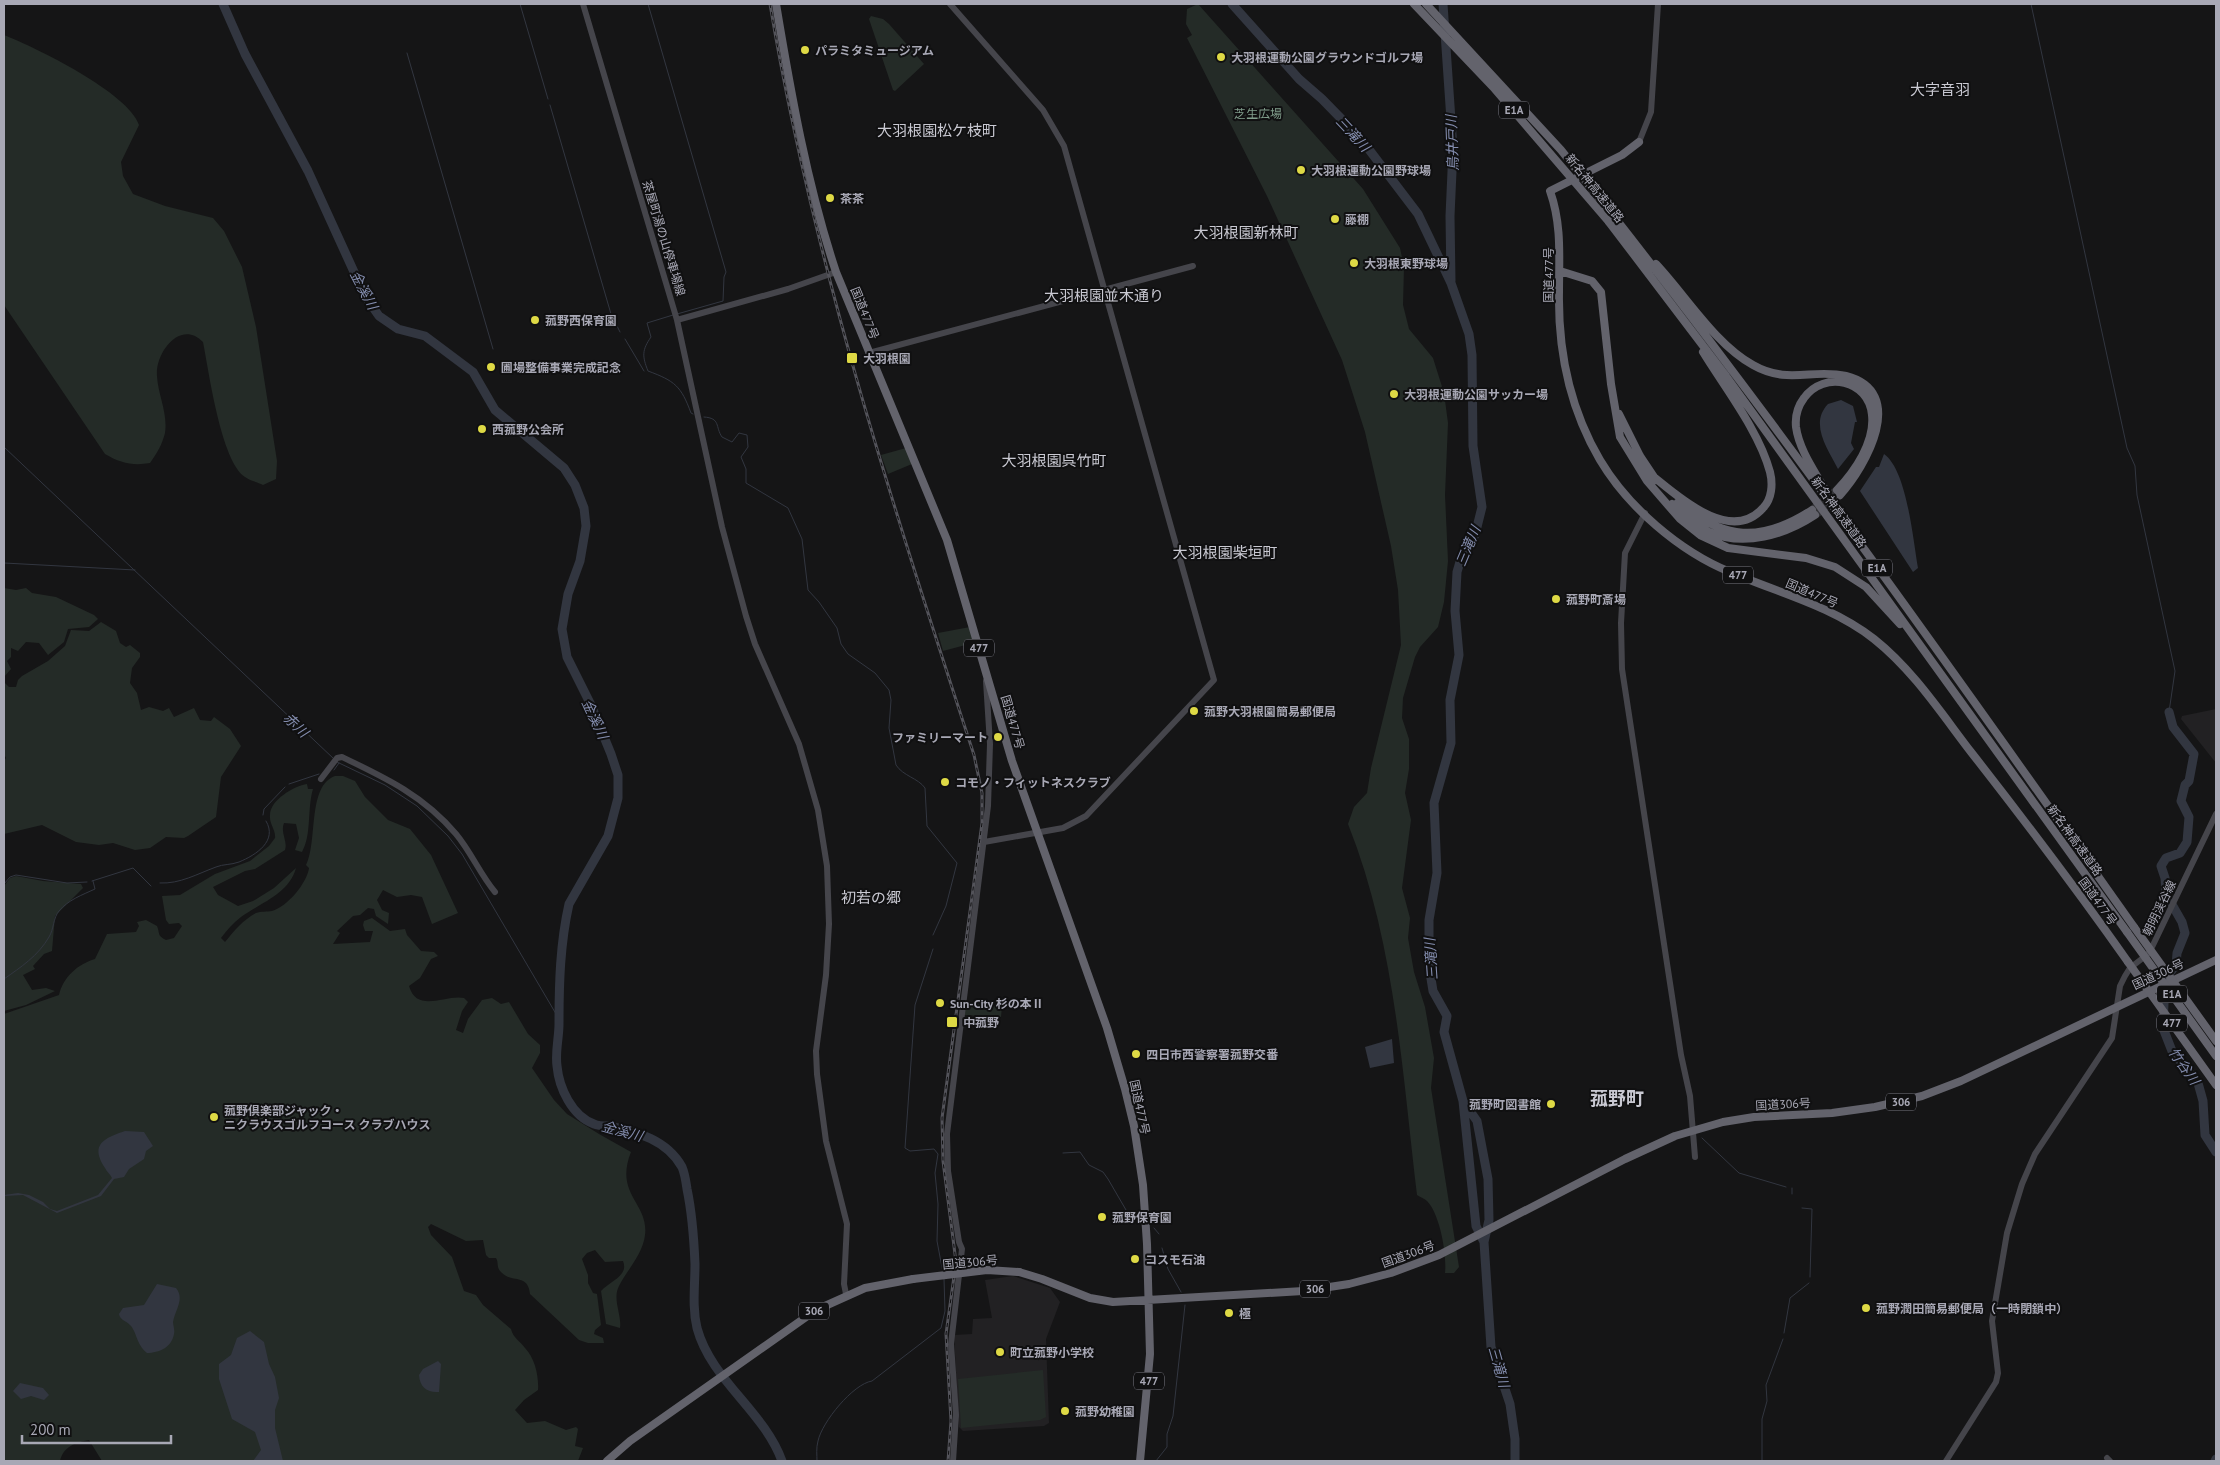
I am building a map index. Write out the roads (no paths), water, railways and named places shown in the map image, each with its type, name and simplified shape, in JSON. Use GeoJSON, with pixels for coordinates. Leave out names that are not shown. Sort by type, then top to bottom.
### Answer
{"type":"FeatureCollection","features":[{"type":"Feature","properties":{"kind":"highway","name":"国道477号"},"geometry":{"type":"LineString","coordinates":[[776,4],[788,80],[822,228],[836,272],[946,540],[1012,760],[1107,1028],[1125,1089],[1134,1126],[1143,1185],[1149,1301],[1150,1373],[1140,1461]]}},
{"type":"Feature","properties":{"kind":"highway","name":"新名神高速道路"},"geometry":{"type":"LineString","coordinates":[[1414,4],[1493,86],[1609,222],[1864,566],[2216,1056]]}},
{"type":"Feature","properties":{"kind":"highway","name":"新名神高速道路"},"geometry":{"type":"LineString","coordinates":[[1426,4],[1561,150],[1714,345],[2216,1041]]}},
{"type":"Feature","properties":{"kind":"highway","name":"国道477号"},"geometry":{"type":"LineString","coordinates":[[1639,142],[1622,155],[1550,191],[1559,225],[1559,309],[1563,357],[1576,412],[1601,461],[1624,494],[1681,544],[1713,564],[1837,616],[1874,639],[1887,650],[1920,686],[2048,851],[2216,1085]]}},
{"type":"Feature","properties":{"kind":"highway"},"geometry":{"type":"LineString","coordinates":[[1620,224],[1719,338],[1747,362],[1784,376],[1847,376],[1856,380],[1868,390],[1877,407],[1878,422],[1876,434],[1864,464],[1838,492],[1853,470],[1870,434],[1872,416],[1868,400],[1852,384],[1834,381],[1819,385],[1806,396],[1798,412],[1796,423],[1802,447],[1840,518]]}},
{"type":"Feature","properties":{"kind":"highway"},"geometry":{"type":"LineString","coordinates":[[1560,271],[1592,281],[1601,292],[1620,437],[1680,519],[1714,543],[1744,551],[1815,560],[1835,567],[1854,577],[1893,615],[1946,682]]}},
{"type":"Feature","properties":{"kind":"highway"},"geometry":{"type":"LineString","coordinates":[[1650,479],[1692,506],[1727,521],[1742,521],[1755,516],[1766,505],[1772,490],[1769,468],[1754,436],[1678,313]]}},
{"type":"Feature","properties":{"kind":"highway"},"geometry":{"type":"LineString","coordinates":[[1650,479],[1697,525],[1714,534],[1730,538],[1768,535],[1792,527],[1814,513]]}},
{"type":"Feature","properties":{"kind":"highway","name":"国道306号"},"geometry":{"type":"LineString","coordinates":[[607,1461],[630,1440],[816,1310],[846,1294],[881,1283],[987,1270],[1019,1272],[1090,1298],[1119,1302],[1320,1289],[1391,1273],[1439,1255],[1647,1148],[1694,1130],[1754,1117],[1858,1110],[1922,1096],[1961,1081],[2216,960]]}},
{"type":"Feature","properties":{"kind":"street","name":"茶屋町湯の山停車場線"},"geometry":{"type":"LineString","coordinates":[[583,4],[676,317],[722,527],[746,616],[755,644],[799,744],[818,810],[827,866],[829,931],[826,975],[816,1051],[817,1074],[826,1141],[847,1224],[844,1284],[846,1294]]}},
{"type":"Feature","properties":{"kind":"street"},"geometry":{"type":"LineString","coordinates":[[950,4],[1043,110],[1058,134],[1070,160],[1214,680],[1086,816],[1063,828],[984,842]]}},
{"type":"Feature","properties":{"kind":"street"},"geometry":{"type":"LineString","coordinates":[[1639,142],[1648,123],[1652,106],[1658,4]]}},
{"type":"Feature","properties":{"kind":"street"},"geometry":{"type":"LineString","coordinates":[[869,353],[1193,266]]}},
{"type":"Feature","properties":{"kind":"street"},"geometry":{"type":"LineString","coordinates":[[676,317],[788,289],[836,272]]}},
{"type":"Feature","properties":{"kind":"street"},"geometry":{"type":"LineString","coordinates":[[1644,513],[1626,553],[1621,617],[1622,669],[1694,1130],[1695,1157]]}},
{"type":"Feature","properties":{"kind":"street"},"geometry":{"type":"LineString","coordinates":[[953,1461],[956,1415],[950,1344],[961,1272],[962,1249],[959,1242],[948,1171],[946,1134],[984,842],[989,774],[987,674]]}},
{"type":"Feature","properties":{"kind":"street"},"geometry":{"type":"LineString","coordinates":[[321,779],[338,758],[342,757],[382,774],[421,800],[457,835],[495,892]]}},
{"type":"Feature","properties":{"kind":"street","name":"朝明渓谷線"},"geometry":{"type":"LineString","coordinates":[[1946,1461],[1996,1382],[1998,1373],[1992,1325],[1995,1302],[2007,1234],[2025,1176],[2035,1154],[2112,1038],[2120,986],[2124,976],[2130,968],[2148,954],[2216,814]]}},
{"type":"Feature","properties":{"kind":"waterway","name":"金溪川"},"geometry":{"type":"LineString","coordinates":[[223,4],[245,54],[308,171],[365,296],[379,316],[398,329],[425,336],[473,372],[495,410],[564,468],[575,485],[584,508],[586,526],[580,561],[568,594],[562,629],[567,657],[591,705],[618,775],[618,798],[608,836],[569,904],[564,934],[559,994],[559,1029],[556,1056],[558,1074],[568,1100],[579,1115],[596,1125],[620,1128],[651,1139],[668,1150],[682,1167],[686,1181],[692,1226],[695,1264],[694,1304],[697,1328],[704,1347],[714,1364],[763,1426],[774,1443],[782,1461]]}},
{"type":"Feature","properties":{"kind":"waterway"},"geometry":{"type":"LineString","coordinates":[[520,4],[548,99]]}},
{"type":"Feature","properties":{"kind":"waterway"},"geometry":{"type":"LineString","coordinates":[[648,4],[726,272],[723,301],[677,314]]}},
{"type":"Feature","properties":{"kind":"waterway","name":"三滝川"},"geometry":{"type":"LineString","coordinates":[[1232,4],[1299,79],[1322,99],[1361,139],[1418,214],[1451,283],[1469,334],[1472,355],[1473,446],[1482,507],[1475,535],[1462,555],[1457,572],[1455,611],[1459,655],[1450,700],[1451,743],[1434,803],[1437,873],[1429,920],[1429,966],[1433,991],[1447,1016],[1444,1032],[1463,1101],[1476,1226],[1484,1242]]}},
{"type":"Feature","properties":{"kind":"waterway","name":"鳥井戸川"},"geometry":{"type":"LineString","coordinates":[[1443,4],[1453,149],[1450,216],[1451,281]]}},
{"type":"Feature","properties":{"kind":"waterway"},"geometry":{"type":"LineString","coordinates":[[2031,4],[2127,448],[2135,466],[2137,495],[2175,671],[2169,712]]}},
{"type":"Feature","properties":{"kind":"waterway"},"geometry":{"type":"LineString","coordinates":[[407,53],[493,349]]}},
{"type":"Feature","properties":{"kind":"waterway"},"geometry":{"type":"LineString","coordinates":[[550,105],[611,314],[620,332]]}},
{"type":"Feature","properties":{"kind":"waterway"},"geometry":{"type":"LineString","coordinates":[[673,315],[647,323],[651,337],[644,353],[645,361],[648,371],[665,378],[680,390],[693,414]]}},
{"type":"Feature","properties":{"kind":"waterway"},"geometry":{"type":"LineString","coordinates":[[625,339],[644,371]]}},
{"type":"Feature","properties":{"kind":"waterway"},"geometry":{"type":"LineString","coordinates":[[704,417],[713,419],[722,437],[732,442],[739,433],[747,435],[748,447],[741,457],[746,469],[746,483],[788,508],[802,539],[808,590],[837,628],[841,644],[848,654],[875,673],[889,690],[891,700],[889,728],[896,765],[902,772],[925,788],[927,826],[957,863],[946,906],[933,935]]}},
{"type":"Feature","properties":{"kind":"waterway","name":"赤川"},"geometry":{"type":"LineString","coordinates":[[4,447],[334,759]]}},
{"type":"Feature","properties":{"kind":"waterway"},"geometry":{"type":"LineString","coordinates":[[4,563],[135,570]]}},
{"type":"Feature","properties":{"kind":"waterway","name":"竹谷川"},"geometry":{"type":"LineString","coordinates":[[2169,712],[2173,727],[2194,754],[2189,781],[2185,785],[2181,801],[2189,817],[2187,842],[2180,853],[2166,858],[2161,866],[2165,878],[2166,894],[2182,922],[2185,933],[2177,953],[2176,965],[2165,979],[2163,1028],[2172,1051],[2198,1083],[2203,1101],[2205,1135],[2216,1152]]}},
{"type":"Feature","properties":{"kind":"waterway","name":"赤川"},"geometry":{"type":"LineString","coordinates":[[337,762],[385,785],[417,806],[448,836],[462,854],[559,1019]]}},
{"type":"Feature","properties":{"kind":"waterway"},"geometry":{"type":"LineString","coordinates":[[334,770],[339,763]]}},
{"type":"Feature","properties":{"kind":"waterway"},"geometry":{"type":"LineString","coordinates":[[289,784],[319,774]]}},
{"type":"Feature","properties":{"kind":"waterway"},"geometry":{"type":"LineString","coordinates":[[263,815],[264,809],[285,787]]}},
{"type":"Feature","properties":{"kind":"waterway"},"geometry":{"type":"LineString","coordinates":[[160,883],[181,880],[219,866],[239,862],[252,855],[267,841],[269,828],[266,821]]}},
{"type":"Feature","properties":{"kind":"waterway"},"geometry":{"type":"LineString","coordinates":[[92,881],[133,868],[151,886]]}},
{"type":"Feature","properties":{"kind":"waterway"},"geometry":{"type":"LineString","coordinates":[[4,884],[10,877],[16,875],[67,883],[87,882]]}},
{"type":"Feature","properties":{"kind":"waterway"},"geometry":{"type":"LineString","coordinates":[[4,979],[29,961],[40,950],[51,934],[59,911],[71,901],[95,889],[93,881]]}},
{"type":"Feature","properties":{"kind":"waterway"},"geometry":{"type":"LineString","coordinates":[[933,949],[915,1005],[905,1148],[910,1151],[934,1149],[938,1154],[935,1173],[938,1204],[937,1241],[943,1273]]}},
{"type":"Feature","properties":{"kind":"waterway","name":"三滝川"},"geometry":{"type":"LineString","coordinates":[[1463,1101],[1477,1121],[1488,1179],[1489,1220],[1484,1242],[1491,1347],[1510,1404],[1515,1439],[1515,1461]]}},
{"type":"Feature","properties":{"kind":"waterway"},"geometry":{"type":"LineString","coordinates":[[1702,1138],[1739,1173],[1786,1187]]}},
{"type":"Feature","properties":{"kind":"waterway"},"geometry":{"type":"LineString","coordinates":[[1063,1153],[1080,1152],[1089,1165],[1103,1172],[1133,1222]]}},
{"type":"Feature","properties":{"kind":"waterway"},"geometry":{"type":"LineString","coordinates":[[1792,1188],[1792,1194]]}},
{"type":"Feature","properties":{"kind":"waterway"},"geometry":{"type":"LineString","coordinates":[[1802,1208],[1812,1209],[1810,1277]]}},
{"type":"Feature","properties":{"kind":"waterway"},"geometry":{"type":"LineString","coordinates":[[1154,1228],[1159,1234]]}},
{"type":"Feature","properties":{"kind":"waterway"},"geometry":{"type":"LineString","coordinates":[[1162,1248],[1168,1269],[1181,1292]]}},
{"type":"Feature","properties":{"kind":"waterway"},"geometry":{"type":"LineString","coordinates":[[817,1461],[817,1446],[821,1433],[825,1424],[839,1405],[856,1389],[872,1381],[941,1328],[945,1311],[944,1279]]}},
{"type":"Feature","properties":{"kind":"waterway"},"geometry":{"type":"LineString","coordinates":[[1784,1333],[1790,1298],[1809,1283]]}},
{"type":"Feature","properties":{"kind":"waterway"},"geometry":{"type":"LineString","coordinates":[[1156,1461],[1167,1447],[1167,1434],[1173,1416],[1185,1305]]}},
{"type":"Feature","properties":{"kind":"waterway"},"geometry":{"type":"LineString","coordinates":[[1762,1461],[1762,1419],[1767,1401],[1766,1385],[1783,1339]]}},
{"type":"Feature","properties":{"kind":"tunnel"},"geometry":{"type":"LineString","coordinates":[[1812,510],[1837,490]]}},
{"type":"Feature","properties":{"kind":"tunnel"},"geometry":{"type":"LineString","coordinates":[[1815,515],[1840,495]]}},
{"type":"Feature","properties":{"kind":"railway"},"geometry":{"type":"LineString","coordinates":[[770,4],[788,100],[832,289],[885,476],[974,755],[982,793],[982,823],[942,1118],[943,1161],[956,1262],[946,1334],[951,1421],[948,1461]]}},
{"type":"Feature","properties":{"kind":"place","name":"パラミタミュージアム"},"geometry":{"type":"Point","coordinates":[805,50]}},
{"type":"Feature","properties":{"kind":"place","name":"大羽根運動公園グラウンドゴルフ場"},"geometry":{"type":"Point","coordinates":[1221,57]}},
{"type":"Feature","properties":{"kind":"place","name":"大羽根運動公園野球場"},"geometry":{"type":"Point","coordinates":[1301,170]}},
{"type":"Feature","properties":{"kind":"place","name":"茶茶"},"geometry":{"type":"Point","coordinates":[830,198]}},
{"type":"Feature","properties":{"kind":"place","name":"藤棚"},"geometry":{"type":"Point","coordinates":[1335,219]}},
{"type":"Feature","properties":{"kind":"place","name":"大羽根東野球場"},"geometry":{"type":"Point","coordinates":[1354,263]}},
{"type":"Feature","properties":{"kind":"place","name":"菰野西保育園"},"geometry":{"type":"Point","coordinates":[535,320]}},
{"type":"Feature","properties":{"kind":"place","name":"大羽根園"},"geometry":{"type":"Point","coordinates":[852,358]}},
{"type":"Feature","properties":{"kind":"place","name":"圃場整備事業完成記念"},"geometry":{"type":"Point","coordinates":[491,367]}},
{"type":"Feature","properties":{"kind":"place","name":"大羽根運動公園サッカー場"},"geometry":{"type":"Point","coordinates":[1394,394]}},
{"type":"Feature","properties":{"kind":"place","name":"西菰野公会所"},"geometry":{"type":"Point","coordinates":[482,429]}},
{"type":"Feature","properties":{"kind":"place","name":"菰野町斎場"},"geometry":{"type":"Point","coordinates":[1556,599]}},
{"type":"Feature","properties":{"kind":"place","name":"菰野大羽根園簡易郵便局"},"geometry":{"type":"Point","coordinates":[1194,711]}},
{"type":"Feature","properties":{"kind":"place","name":"ファミリーマート"},"geometry":{"type":"Point","coordinates":[998,737]}},
{"type":"Feature","properties":{"kind":"place","name":"コモノ・フィットネスクラブ"},"geometry":{"type":"Point","coordinates":[945,782]}},
{"type":"Feature","properties":{"kind":"place","name":"Sun-City 杉の本Ⅱ"},"geometry":{"type":"Point","coordinates":[940,1003]}},
{"type":"Feature","properties":{"kind":"place","name":"中菰野"},"geometry":{"type":"Point","coordinates":[952,1022]}},
{"type":"Feature","properties":{"kind":"place","name":"四日市西警察署菰野交番"},"geometry":{"type":"Point","coordinates":[1136,1054]}},
{"type":"Feature","properties":{"kind":"place","name":"菰野町図書館"},"geometry":{"type":"Point","coordinates":[1551,1104]}},
{"type":"Feature","properties":{"kind":"place","name":"菰野倶楽部ジャック・ ニクラウスゴルフコース クラブハウス"},"geometry":{"type":"Point","coordinates":[214,1117]}},
{"type":"Feature","properties":{"kind":"place","name":"菰野保育園"},"geometry":{"type":"Point","coordinates":[1102,1217]}},
{"type":"Feature","properties":{"kind":"place","name":"コスモ石油"},"geometry":{"type":"Point","coordinates":[1135,1259]}},
{"type":"Feature","properties":{"kind":"place","name":"菰野潤田簡易郵便局（一時閉鎖中）"},"geometry":{"type":"Point","coordinates":[1866,1308]}},
{"type":"Feature","properties":{"kind":"place","name":"極"},"geometry":{"type":"Point","coordinates":[1229,1313]}},
{"type":"Feature","properties":{"kind":"place","name":"町立菰野小学校"},"geometry":{"type":"Point","coordinates":[1000,1352]}},
{"type":"Feature","properties":{"kind":"place","name":"菰野幼稚園"},"geometry":{"type":"Point","coordinates":[1065,1411]}},
{"type":"Feature","properties":{"kind":"district","name":"大字音羽"},"geometry":{"type":"Point","coordinates":[1940,89]}},
{"type":"Feature","properties":{"kind":"district","name":"大羽根園松ケ枝町"},"geometry":{"type":"Point","coordinates":[937,130]}},
{"type":"Feature","properties":{"kind":"district","name":"大羽根園新林町"},"geometry":{"type":"Point","coordinates":[1246,232]}},
{"type":"Feature","properties":{"kind":"district","name":"大羽根園並木通り"},"geometry":{"type":"Point","coordinates":[1104,295]}},
{"type":"Feature","properties":{"kind":"district","name":"大羽根園呉竹町"},"geometry":{"type":"Point","coordinates":[1054,460]}},
{"type":"Feature","properties":{"kind":"district","name":"大羽根園柴垣町"},"geometry":{"type":"Point","coordinates":[1225,552]}},
{"type":"Feature","properties":{"kind":"district","name":"初若の郷"},"geometry":{"type":"Point","coordinates":[871,897]}},
{"type":"Feature","properties":{"kind":"district","name":"菰野町"},"geometry":{"type":"Point","coordinates":[1617,1098]}},
{"type":"Feature","properties":{"kind":"park label","name":"芝生広場"},"geometry":{"type":"Point","coordinates":[1258,113]}}]}
